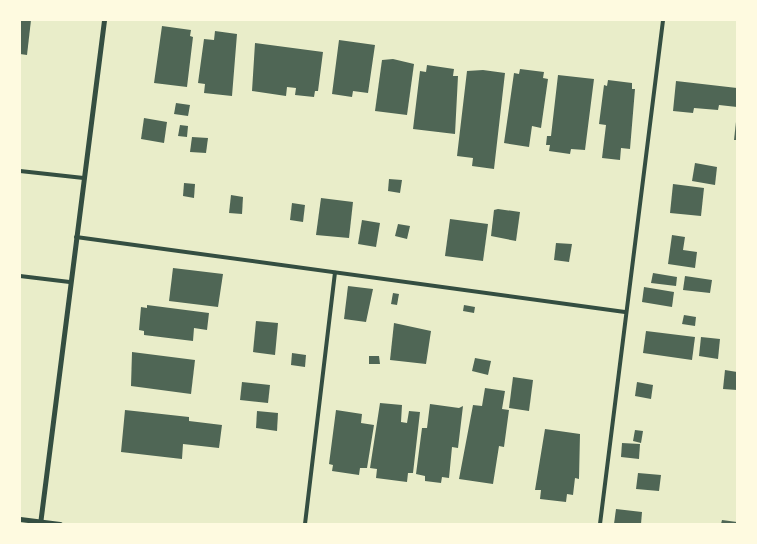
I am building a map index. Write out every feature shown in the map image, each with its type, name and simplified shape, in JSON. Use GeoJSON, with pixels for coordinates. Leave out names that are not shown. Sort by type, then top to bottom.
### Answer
{"type":"FeatureCollection","features":[{"type":"Feature","properties":{"kind":"street"},"geometry":{"type":"LineString","coordinates":[[40,523],[104,20]]}},
{"type":"Feature","properties":{"kind":"street"},"geometry":{"type":"LineString","coordinates":[[20,519],[60,524]]}},
{"type":"Feature","properties":{"kind":"lane"},"geometry":{"type":"LineString","coordinates":[[600,524],[663,20]]}},
{"type":"Feature","properties":{"kind":"lane"},"geometry":{"type":"LineString","coordinates":[[20,170],[84,178]]}},
{"type":"Feature","properties":{"kind":"lane"},"geometry":{"type":"LineString","coordinates":[[76,237],[625,312]]}},
{"type":"Feature","properties":{"kind":"lane"},"geometry":{"type":"LineString","coordinates":[[305,524],[335,273]]}},
{"type":"Feature","properties":{"kind":"lane"},"geometry":{"type":"LineString","coordinates":[[20,276],[70,282]]}},
{"type":"Feature","properties":{"kind":"building"},"geometry":{"type":"Polygon","coordinates":[[[20,20],[31,20],[27,55],[20,54],[20,20]]]}},
{"type":"Feature","properties":{"kind":"building"},"geometry":{"type":"Polygon","coordinates":[[[162,26],[191,30],[190,36],[193,37],[187,87],[154,83],[162,26]]]}},
{"type":"Feature","properties":{"kind":"building"},"geometry":{"type":"Polygon","coordinates":[[[215,31],[237,34],[232,96],[204,93],[205,84],[198,83],[204,39],[214,40],[215,31]]]}},
{"type":"Feature","properties":{"kind":"building"},"geometry":{"type":"Polygon","coordinates":[[[339,40],[375,45],[368,93],[353,91],[352,97],[332,94],[339,40]]]}},
{"type":"Feature","properties":{"kind":"building"},"geometry":{"type":"Polygon","coordinates":[[[255,43],[323,52],[318,91],[315,91],[314,97],[295,95],[296,88],[287,87],[286,96],[252,91],[255,43]]]}},
{"type":"Feature","properties":{"kind":"building"},"geometry":{"type":"Polygon","coordinates":[[[393,59],[414,64],[407,115],[375,111],[382,60],[393,59]]]}},
{"type":"Feature","properties":{"kind":"building"},"geometry":{"type":"Polygon","coordinates":[[[427,65],[454,69],[453,76],[458,76],[455,134],[413,129],[420,71],[426,72],[427,65]]]}},
{"type":"Feature","properties":{"kind":"building"},"geometry":{"type":"Polygon","coordinates":[[[520,69],[544,72],[543,78],[548,79],[541,128],[532,126],[529,147],[504,143],[514,73],[519,74],[520,69]]]}},
{"type":"Feature","properties":{"kind":"building"},"geometry":{"type":"Polygon","coordinates":[[[483,70],[505,73],[494,169],[472,166],[473,158],[457,156],[467,71],[483,70]]]}},
{"type":"Feature","properties":{"kind":"building"},"geometry":{"type":"Polygon","coordinates":[[[558,75],[594,79],[585,150],[571,149],[570,154],[549,151],[550,145],[546,145],[547,136],[551,136],[558,75]]]}},
{"type":"Feature","properties":{"kind":"building"},"geometry":{"type":"Polygon","coordinates":[[[608,80],[632,83],[632,89],[635,89],[630,149],[621,148],[620,160],[602,158],[606,125],[599,124],[604,85],[607,86],[608,80]]]}},
{"type":"Feature","properties":{"kind":"building"},"geometry":{"type":"Polygon","coordinates":[[[676,81],[737,88],[737,107],[719,105],[718,110],[694,108],[693,113],[673,111],[676,81]]]}},
{"type":"Feature","properties":{"kind":"building"},"geometry":{"type":"Polygon","coordinates":[[[176,103],[190,105],[188,116],[174,114],[176,103]]]}},
{"type":"Feature","properties":{"kind":"building"},"geometry":{"type":"Polygon","coordinates":[[[144,118],[167,122],[164,143],[141,139],[144,118]]]}},
{"type":"Feature","properties":{"kind":"building"},"geometry":{"type":"Polygon","coordinates":[[[736,122],[737,140],[734,140],[736,122]]]}},
{"type":"Feature","properties":{"kind":"building"},"geometry":{"type":"Polygon","coordinates":[[[180,125],[188,126],[187,137],[178,136],[180,125]]]}},
{"type":"Feature","properties":{"kind":"building"},"geometry":{"type":"Polygon","coordinates":[[[192,137],[208,138],[206,153],[190,152],[192,137]]]}},
{"type":"Feature","properties":{"kind":"building"},"geometry":{"type":"Polygon","coordinates":[[[695,163],[717,167],[715,185],[692,181],[695,163]]]}},
{"type":"Feature","properties":{"kind":"building"},"geometry":{"type":"Polygon","coordinates":[[[389,179],[402,180],[400,193],[388,191],[389,179]]]}},
{"type":"Feature","properties":{"kind":"building"},"geometry":{"type":"Polygon","coordinates":[[[184,183],[195,184],[194,198],[183,196],[184,183]]]}},
{"type":"Feature","properties":{"kind":"building"},"geometry":{"type":"Polygon","coordinates":[[[673,184],[704,188],[701,216],[670,213],[673,184]]]}},
{"type":"Feature","properties":{"kind":"building"},"geometry":{"type":"Polygon","coordinates":[[[231,195],[243,197],[242,214],[229,213],[231,195]]]}},
{"type":"Feature","properties":{"kind":"building"},"geometry":{"type":"Polygon","coordinates":[[[321,198],[353,202],[349,238],[316,235],[321,198]]]}},
{"type":"Feature","properties":{"kind":"building"},"geometry":{"type":"Polygon","coordinates":[[[292,203],[305,205],[303,222],[290,220],[292,203]]]}},
{"type":"Feature","properties":{"kind":"building"},"geometry":{"type":"Polygon","coordinates":[[[494,210],[520,212],[516,241],[491,236],[494,210]]]}},
{"type":"Feature","properties":{"kind":"building"},"geometry":{"type":"Polygon","coordinates":[[[450,219],[488,224],[483,261],[445,256],[450,219]]]}},
{"type":"Feature","properties":{"kind":"building"},"geometry":{"type":"Polygon","coordinates":[[[362,220],[380,223],[376,247],[358,244],[362,220]]]}},
{"type":"Feature","properties":{"kind":"building"},"geometry":{"type":"Polygon","coordinates":[[[398,224],[410,226],[407,239],[395,236],[398,224]]]}},
{"type":"Feature","properties":{"kind":"building"},"geometry":{"type":"Polygon","coordinates":[[[672,235],[685,237],[683,250],[697,252],[695,268],[668,264],[672,235]]]}},
{"type":"Feature","properties":{"kind":"building"},"geometry":{"type":"Polygon","coordinates":[[[556,243],[572,244],[569,262],[554,260],[556,243]]]}},
{"type":"Feature","properties":{"kind":"building"},"geometry":{"type":"Polygon","coordinates":[[[173,268],[223,274],[218,307],[169,301],[173,268]]]}},
{"type":"Feature","properties":{"kind":"building"},"geometry":{"type":"Polygon","coordinates":[[[653,273],[677,277],[676,286],[651,283],[653,273]]]}},
{"type":"Feature","properties":{"kind":"building"},"geometry":{"type":"Polygon","coordinates":[[[685,276],[712,280],[710,293],[683,290],[685,276]]]}},
{"type":"Feature","properties":{"kind":"building"},"geometry":{"type":"Polygon","coordinates":[[[348,286],[373,289],[366,322],[344,319],[348,286]]]}},
{"type":"Feature","properties":{"kind":"building"},"geometry":{"type":"Polygon","coordinates":[[[644,287],[674,292],[672,307],[642,302],[644,287]]]}},
{"type":"Feature","properties":{"kind":"building"},"geometry":{"type":"Polygon","coordinates":[[[393,293],[399,294],[397,305],[391,304],[393,293]]]}},
{"type":"Feature","properties":{"kind":"building"},"geometry":{"type":"Polygon","coordinates":[[[147,305],[209,313],[207,330],[194,328],[193,341],[144,335],[144,331],[139,330],[141,307],[147,308],[147,305]]]}},
{"type":"Feature","properties":{"kind":"building"},"geometry":{"type":"Polygon","coordinates":[[[464,305],[475,307],[474,313],[463,311],[464,305]]]}},
{"type":"Feature","properties":{"kind":"building"},"geometry":{"type":"Polygon","coordinates":[[[684,315],[696,317],[695,326],[682,324],[684,315]]]}},
{"type":"Feature","properties":{"kind":"building"},"geometry":{"type":"Polygon","coordinates":[[[256,321],[278,323],[275,355],[253,352],[256,321]]]}},
{"type":"Feature","properties":{"kind":"building"},"geometry":{"type":"Polygon","coordinates":[[[394,323],[431,331],[426,364],[390,360],[394,323]]]}},
{"type":"Feature","properties":{"kind":"building"},"geometry":{"type":"Polygon","coordinates":[[[646,331],[695,337],[692,360],[643,353],[646,331]]]}},
{"type":"Feature","properties":{"kind":"building"},"geometry":{"type":"Polygon","coordinates":[[[701,337],[720,339],[718,359],[699,356],[701,337]]]}},
{"type":"Feature","properties":{"kind":"building"},"geometry":{"type":"Polygon","coordinates":[[[132,352],[195,360],[191,394],[131,386],[132,352]]]}},
{"type":"Feature","properties":{"kind":"building"},"geometry":{"type":"Polygon","coordinates":[[[292,353],[306,355],[305,367],[291,365],[292,353]]]}},
{"type":"Feature","properties":{"kind":"building"},"geometry":{"type":"Polygon","coordinates":[[[369,356],[379,356],[380,364],[369,364],[369,356]]]}},
{"type":"Feature","properties":{"kind":"building"},"geometry":{"type":"Polygon","coordinates":[[[475,358],[491,361],[488,375],[472,371],[475,358]]]}},
{"type":"Feature","properties":{"kind":"building"},"geometry":{"type":"Polygon","coordinates":[[[725,370],[737,372],[737,390],[723,389],[725,370]]]}},
{"type":"Feature","properties":{"kind":"building"},"geometry":{"type":"Polygon","coordinates":[[[513,377],[533,380],[529,411],[509,408],[513,377]]]}},
{"type":"Feature","properties":{"kind":"building"},"geometry":{"type":"Polygon","coordinates":[[[242,382],[270,385],[268,403],[240,400],[242,382]]]}},
{"type":"Feature","properties":{"kind":"building"},"geometry":{"type":"Polygon","coordinates":[[[637,382],[653,385],[651,399],[635,396],[637,382]]]}},
{"type":"Feature","properties":{"kind":"building"},"geometry":{"type":"Polygon","coordinates":[[[485,388],[505,391],[502,409],[509,410],[504,447],[499,446],[493,484],[459,479],[473,405],[482,406],[485,388]]]}},
{"type":"Feature","properties":{"kind":"building"},"geometry":{"type":"Polygon","coordinates":[[[380,403],[402,405],[401,422],[407,423],[409,411],[420,412],[413,473],[408,473],[407,482],[376,478],[377,469],[370,468],[380,403]]]}},
{"type":"Feature","properties":{"kind":"building"},"geometry":{"type":"Polygon","coordinates":[[[430,404],[459,408],[463,406],[458,448],[452,447],[449,478],[442,477],[441,483],[425,481],[425,476],[416,474],[422,428],[427,428],[430,404]]]}},
{"type":"Feature","properties":{"kind":"building"},"geometry":{"type":"Polygon","coordinates":[[[125,410],[189,417],[189,421],[222,425],[219,448],[183,444],[182,459],[121,452],[125,410]]]}},
{"type":"Feature","properties":{"kind":"building"},"geometry":{"type":"Polygon","coordinates":[[[336,410],[362,414],[361,423],[374,425],[367,468],[360,468],[359,475],[332,471],[333,465],[329,464],[336,410]]]}},
{"type":"Feature","properties":{"kind":"building"},"geometry":{"type":"Polygon","coordinates":[[[257,411],[278,413],[277,431],[256,428],[257,411]]]}},
{"type":"Feature","properties":{"kind":"building"},"geometry":{"type":"Polygon","coordinates":[[[545,429],[580,434],[579,479],[575,478],[573,495],[567,494],[566,502],[540,499],[541,490],[535,490],[545,429]]]}},
{"type":"Feature","properties":{"kind":"building"},"geometry":{"type":"Polygon","coordinates":[[[635,430],[643,431],[641,443],[633,441],[635,430]]]}},
{"type":"Feature","properties":{"kind":"building"},"geometry":{"type":"Polygon","coordinates":[[[622,443],[640,444],[639,459],[621,457],[622,443]]]}},
{"type":"Feature","properties":{"kind":"building"},"geometry":{"type":"Polygon","coordinates":[[[638,473],[661,475],[659,491],[636,489],[638,473]]]}},
{"type":"Feature","properties":{"kind":"building"},"geometry":{"type":"Polygon","coordinates":[[[616,509],[642,512],[641,524],[614,524],[616,509]]]}},
{"type":"Feature","properties":{"kind":"building"},"geometry":{"type":"Polygon","coordinates":[[[722,520],[737,522],[737,524],[721,524],[722,520]]]}}]}
